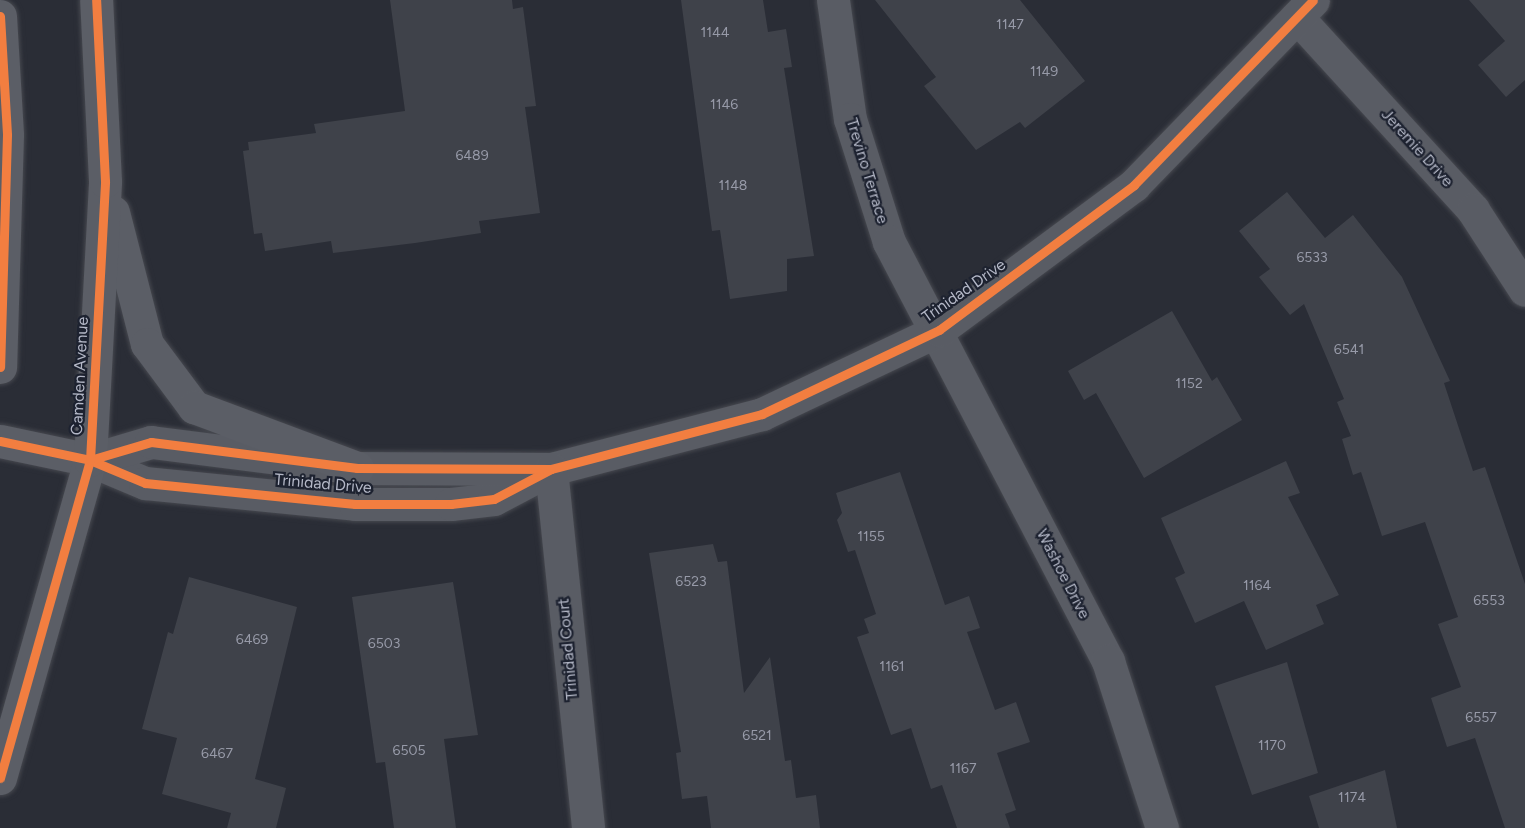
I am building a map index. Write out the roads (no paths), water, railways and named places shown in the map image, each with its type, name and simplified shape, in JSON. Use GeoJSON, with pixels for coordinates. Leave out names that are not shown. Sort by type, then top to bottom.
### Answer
{"type":"FeatureCollection","features":[{"type":"Feature","properties":{"kind":"main road","name":"Camden Avenue"},"geometry":{"type":"LineString","coordinates":[[0,778],[90,460],[105,181],[96,0]]}},
{"type":"Feature","properties":{"kind":"main road"},"geometry":{"type":"LineString","coordinates":[[0,16],[7,135],[0,368]]}},
{"type":"Feature","properties":{"kind":"main road"},"geometry":{"type":"LineString","coordinates":[[105,181],[147,344],[194,407],[357,468]]}},
{"type":"Feature","properties":{"kind":"main road","name":"Trinidad Drive"},"geometry":{"type":"LineString","coordinates":[[0,441],[90,460]]}},
{"type":"Feature","properties":{"kind":"street","name":"Trevino Terrace"},"geometry":{"type":"LineString","coordinates":[[833,0],[850,118],[889,242],[939,330]]}},
{"type":"Feature","properties":{"kind":"street","name":"Trinidad Drive"},"geometry":{"type":"LineString","coordinates":[[90,460],[145,483],[355,504],[494,499],[551,469],[762,414],[939,330],[1134,185],[1305,9]]}},
{"type":"Feature","properties":{"kind":"street","name":"Jeremie Drive"},"geometry":{"type":"LineString","coordinates":[[1305,9],[1473,210],[1525,290]]}},
{"type":"Feature","properties":{"kind":"street","name":"Washoe Drive"},"geometry":{"type":"LineString","coordinates":[[939,330],[1108,661],[1162,828]]}},
{"type":"Feature","properties":{"kind":"street","name":"Trinidad Drive"},"geometry":{"type":"LineString","coordinates":[[90,460],[151,442],[357,468],[551,469]]}},
{"type":"Feature","properties":{"kind":"street","name":"Trinidad Court"},"geometry":{"type":"LineString","coordinates":[[551,469],[588,828]]}}]}
